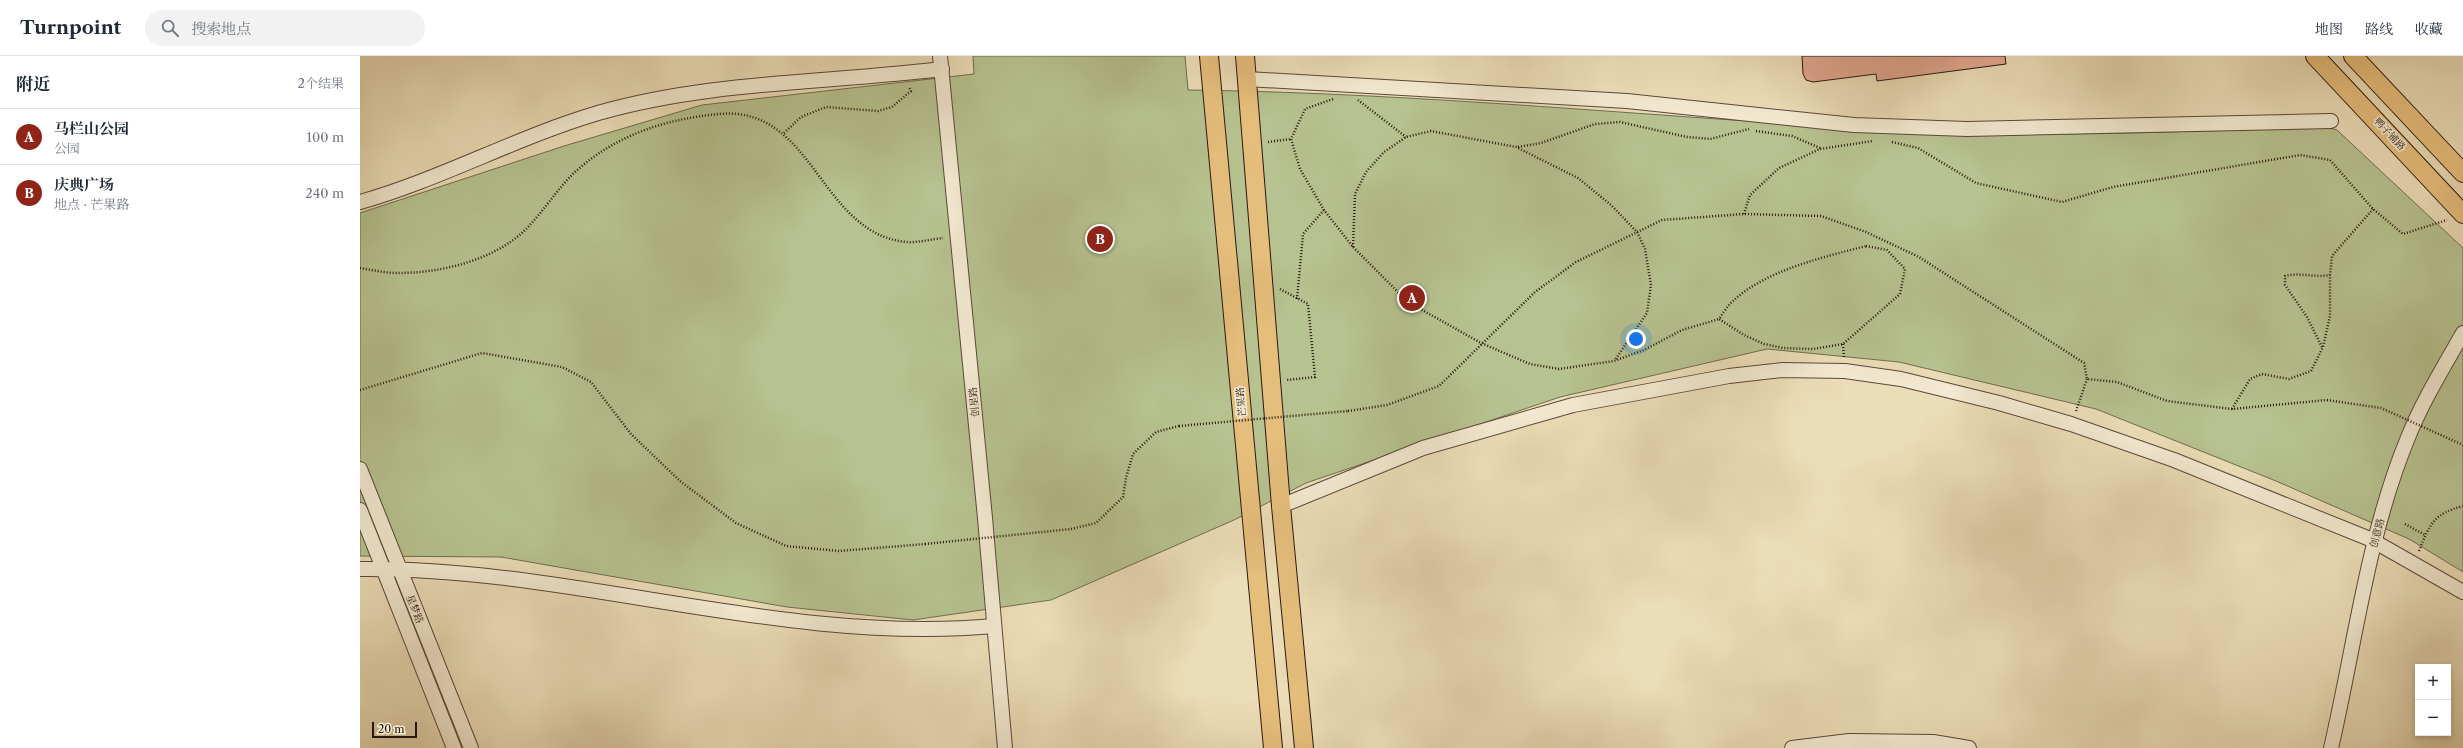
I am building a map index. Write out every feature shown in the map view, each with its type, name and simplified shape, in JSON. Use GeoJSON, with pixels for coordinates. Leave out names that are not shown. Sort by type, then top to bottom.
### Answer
{"type":"FeatureCollection","features":[{"type":"Feature","properties":{"kind":"main road","name":"芒果路"},"geometry":{"type":"LineString","coordinates":[[1209,56],[1273,748]]}},
{"type":"Feature","properties":{"kind":"main road"},"geometry":{"type":"LineString","coordinates":[[1245,56],[1281,506],[1304,748]]}},
{"type":"Feature","properties":{"kind":"main road","name":"鸭子铺路"},"geometry":{"type":"LineString","coordinates":[[2315,56],[2456,217]]}},
{"type":"Feature","properties":{"kind":"main road"},"geometry":{"type":"LineString","coordinates":[[2353,56],[2463,173]]}},
{"type":"Feature","properties":{"kind":"street"},"geometry":{"type":"LineString","coordinates":[[360,202],[598,113],[655,100],[725,89],[904,74],[941,63]]}},
{"type":"Feature","properties":{"kind":"street","name":"创星路"},"geometry":{"type":"LineString","coordinates":[[941,63],[1005,748]]}},
{"type":"Feature","properties":{"kind":"street"},"geometry":{"type":"LineString","coordinates":[[1247,79],[1627,101],[1854,125],[1967,129],[2331,121]]}},
{"type":"Feature","properties":{"kind":"street","name":"创意路"},"geometry":{"type":"LineString","coordinates":[[2331,748],[2374,542],[2407,440],[2427,394],[2463,333]]}},
{"type":"Feature","properties":{"kind":"street"},"geometry":{"type":"LineString","coordinates":[[1281,506],[1423,448],[1574,405],[1656,388],[1759,373],[1845,370],[1901,379],[1998,403],[2072,424],[2181,462],[2374,542],[2463,592]]}},
{"type":"Feature","properties":{"kind":"street","name":"星梦路"},"geometry":{"type":"LineString","coordinates":[[360,469],[471,748]]}},
{"type":"Feature","properties":{"kind":"street","name":"星梦路"},"geometry":{"type":"LineString","coordinates":[[360,510],[454,748]]}},
{"type":"Feature","properties":{"kind":"street"},"geometry":{"type":"LineString","coordinates":[[360,569],[399,568],[530,580],[731,614],[808,622],[908,629],[948,630],[994,626]]}},
{"type":"Feature","properties":{"kind":"street"},"geometry":{"type":"LineString","coordinates":[[1792,748],[1849,740],[1934,742],[1969,748]]}},
{"type":"Feature","properties":{"kind":"path"},"geometry":{"type":"LineString","coordinates":[[784,133],[801,116],[826,107],[878,111],[892,107],[910,91],[904,74]]}},
{"type":"Feature","properties":{"kind":"path"},"geometry":{"type":"LineString","coordinates":[[1334,98],[1305,109],[1291,139],[1300,169],[1324,210],[1353,247],[1408,302],[1481,344],[1530,364],[1559,369],[1614,360],[1644,350],[1682,330],[1719,319],[1734,300],[1766,279],[1816,260],[1866,246],[1887,250],[1905,269],[1900,294],[1843,344],[1813,349],[1783,348],[1764,344],[1744,335],[1719,319]]}},
{"type":"Feature","properties":{"kind":"path"},"geometry":{"type":"LineString","coordinates":[[1350,99],[1358,100],[1369,107],[1406,137]]}},
{"type":"Feature","properties":{"kind":"path"},"geometry":{"type":"LineString","coordinates":[[360,268],[396,274],[436,271],[473,260],[492,251],[523,232],[575,172],[613,144],[667,121],[720,114],[746,113],[784,133],[847,213],[873,233],[906,242],[958,237]]}},
{"type":"Feature","properties":{"kind":"path"},"geometry":{"type":"LineString","coordinates":[[1748,114],[1749,130]]}},
{"type":"Feature","properties":{"kind":"path"},"geometry":{"type":"LineString","coordinates":[[1516,147],[1541,143],[1595,124],[1620,122],[1687,137],[1710,139],[1749,130],[1792,136],[1820,149]]}},
{"type":"Feature","properties":{"kind":"path"},"geometry":{"type":"LineString","coordinates":[[1353,247],[1355,194],[1366,172],[1384,152],[1406,137],[1431,131],[1516,147],[1578,178],[1611,205],[1637,232],[1645,249],[1651,285],[1647,313],[1614,360]]}},
{"type":"Feature","properties":{"kind":"path"},"geometry":{"type":"LineString","coordinates":[[1252,144],[1291,139]]}},
{"type":"Feature","properties":{"kind":"path"},"geometry":{"type":"LineString","coordinates":[[1744,214],[1750,195],[1779,168],[1820,149],[1876,141]]}},
{"type":"Feature","properties":{"kind":"path"},"geometry":{"type":"LineString","coordinates":[[1890,142],[1918,148],[1976,183],[2062,202],[2113,187],[2300,155],[2330,160],[2373,209],[2403,234],[2456,217]]}},
{"type":"Feature","properties":{"kind":"path"},"geometry":{"type":"LineString","coordinates":[[2232,409],[2250,379],[2262,374],[2289,379],[2311,371],[2322,347],[2330,316],[2330,275],[2332,256],[2373,209]]}},
{"type":"Feature","properties":{"kind":"path"},"geometry":{"type":"LineString","coordinates":[[1297,299],[1303,234],[1324,210]]}},
{"type":"Feature","properties":{"kind":"path"},"geometry":{"type":"LineString","coordinates":[[360,390],[482,353],[562,367],[591,382],[631,434],[680,481],[736,523],[786,546],[839,551],[1071,529],[1096,523],[1123,498],[1126,478],[1133,454],[1156,432],[1179,426],[1348,411],[1387,405],[1439,386],[1535,292],[1576,262],[1662,220],[1744,214],[1821,216],[1866,232],[1920,257],[2084,363],[2087,379],[2072,424]]}},
{"type":"Feature","properties":{"kind":"path"},"geometry":{"type":"LineString","coordinates":[[1887,250],[1890,243]]}},
{"type":"Feature","properties":{"kind":"path"},"geometry":{"type":"LineString","coordinates":[[2322,347],[2306,317],[2285,285],[2285,276],[2292,274],[2320,277],[2330,275]]}},
{"type":"Feature","properties":{"kind":"path"},"geometry":{"type":"LineString","coordinates":[[1263,280],[1308,304],[1315,377],[1271,382]]}},
{"type":"Feature","properties":{"kind":"path"},"geometry":{"type":"LineString","coordinates":[[2087,379],[2117,382],[2167,401],[2232,409],[2327,400],[2380,408],[2463,445]]}},
{"type":"Feature","properties":{"kind":"path"},"geometry":{"type":"LineString","coordinates":[[2415,564],[2425,535],[2431,524],[2444,511],[2463,506]]}},
{"type":"Feature","properties":{"kind":"path"},"geometry":{"type":"LineString","coordinates":[[2405,524],[2425,535]]}},
{"type":"Feature","properties":{"kind":"green space"},"geometry":{"type":"Polygon","coordinates":[[[973,56],[1185,56],[1188,90],[1279,92],[1460,101],[1913,131],[2067,134],[2325,127],[2337,130],[2463,248],[2463,572],[2409,539],[2276,481],[2096,409],[1899,362],[1767,349],[1560,397],[1306,483],[1234,520],[1051,600],[913,620],[787,607],[501,557],[360,556],[360,213],[564,146],[702,105],[974,74],[973,56]]]}},
{"type":"Feature","properties":{"kind":"building"},"geometry":{"type":"Polygon","coordinates":[[[1802,56],[2005,56],[2006,64],[1877,81],[1876,74],[1813,82],[1806,80],[1803,74],[1802,56]]]}},
{"type":"Feature","properties":{"kind":"place","name":"庆典广场"},"geometry":{"type":"Point","coordinates":[1100,239]}},
{"type":"Feature","properties":{"kind":"place","name":"马栏山公园"},"geometry":{"type":"Point","coordinates":[1412,298]}}]}
